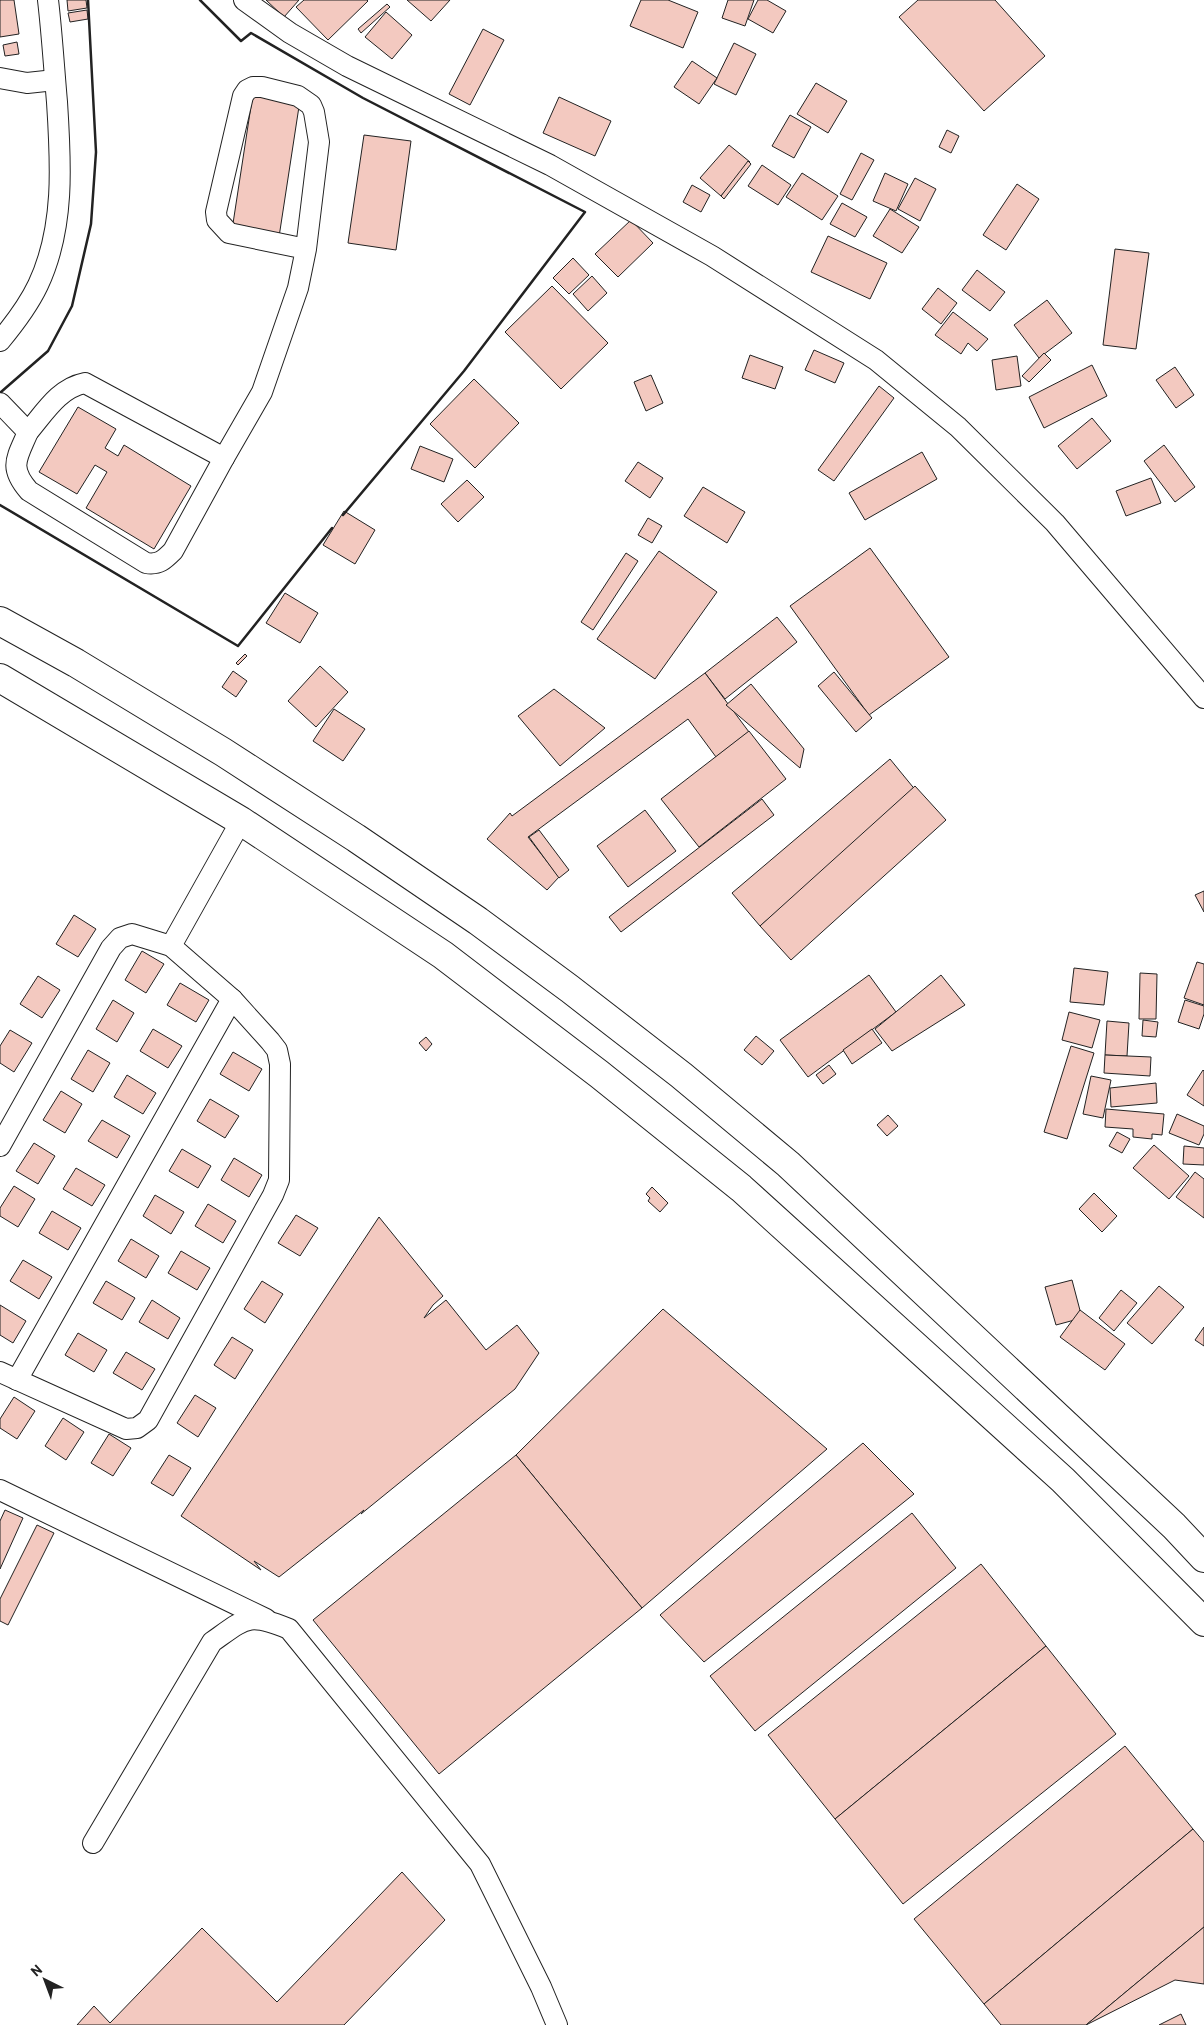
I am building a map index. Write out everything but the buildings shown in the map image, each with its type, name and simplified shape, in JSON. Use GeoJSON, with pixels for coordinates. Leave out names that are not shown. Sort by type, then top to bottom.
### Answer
{"type":"FeatureCollection","features":[{"type":"Feature","properties":{"kind":"highway"},"geometry":{"type":"LineString","coordinates":[[0,621],[76,663],[215,747],[356,838],[478,921],[681,1075],[788,1164],[1167,1520],[1204,1558]]}},
{"type":"Feature","properties":{"kind":"highway"},"geometry":{"type":"LineString","coordinates":[[0,678],[241,822],[443,955],[599,1074],[741,1188],[1063,1480],[1204,1622]]}},
{"type":"Feature","properties":{"kind":"street"},"geometry":{"type":"LineString","coordinates":[[0,341],[22,314],[39,284],[51,250],[58,213],[61,169],[48,0]]}},
{"type":"Feature","properties":{"kind":"street"},"geometry":{"type":"LineString","coordinates":[[244,0],[290,33],[347,66],[550,165],[712,256],[876,360],[958,427],[1055,523],[1204,698]]}},
{"type":"Feature","properties":{"kind":"street"},"geometry":{"type":"LineString","coordinates":[[0,78],[27,83],[55,80]]}},
{"type":"Feature","properties":{"kind":"street"},"geometry":{"type":"LineString","coordinates":[[224,458],[85,382],[73,385],[62,392],[28,432],[17,457],[16,470],[21,482],[29,491],[146,563],[155,565],[165,560],[173,551],[262,392],[298,288],[306,249],[319,142],[314,112],[306,100],[298,96],[262,87],[252,87],[243,96],[216,212],[217,220],[229,233],[306,249]]}},
{"type":"Feature","properties":{"kind":"street"},"geometry":{"type":"LineString","coordinates":[[0,403],[28,432]]}},
{"type":"Feature","properties":{"kind":"street"},"geometry":{"type":"LineString","coordinates":[[171,946],[241,822]]}},
{"type":"Feature","properties":{"kind":"street"},"geometry":{"type":"LineString","coordinates":[[0,1146],[110,948],[120,938],[132,934],[171,946],[232,999],[270,1040],[276,1050],[280,1064],[279,1180],[269,1203],[148,1420],[137,1428],[126,1429],[9,1376],[232,999]]}},
{"type":"Feature","properties":{"kind":"street"},"geometry":{"type":"LineString","coordinates":[[0,1490],[289,1630],[480,1864],[542,1987],[557,2025]]}},
{"type":"Feature","properties":{"kind":"street"},"geometry":{"type":"LineString","coordinates":[[93,1843],[212,1642],[242,1621],[264,1619],[289,1630]]}},
{"type":"Feature","properties":{"kind":"wall"},"geometry":{"type":"LineString","coordinates":[[1,392],[48,351],[72,306],[91,224],[96,152],[88,0]]}},
{"type":"Feature","properties":{"kind":"wall"},"geometry":{"type":"LineString","coordinates":[[200,0],[241,41],[251,33],[363,98],[585,212],[464,371],[343,515]]}},
{"type":"Feature","properties":{"kind":"wall"},"geometry":{"type":"LineString","coordinates":[[0,505],[238,646],[332,528]]}}]}
